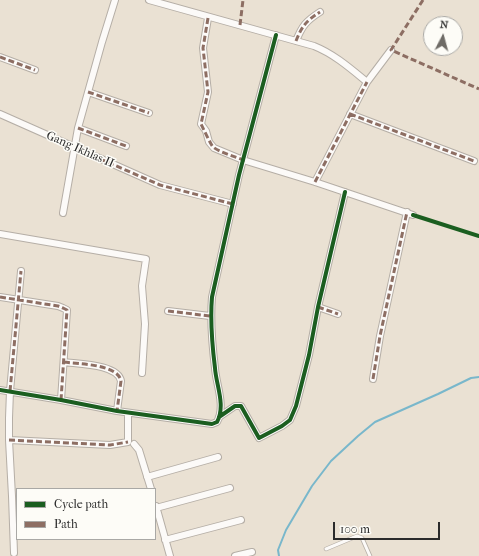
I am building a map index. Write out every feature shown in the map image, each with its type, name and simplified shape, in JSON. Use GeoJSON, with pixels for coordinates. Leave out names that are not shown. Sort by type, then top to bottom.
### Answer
{"type":"FeatureCollection","features":[{"type":"Feature","properties":{"kind":"street"},"geometry":{"type":"LineString","coordinates":[[64,213],[78,128],[115,0]]}},
{"type":"Feature","properties":{"kind":"street"},"geometry":{"type":"LineString","coordinates":[[149,0],[208,18],[276,35],[326,51],[367,82]]}},
{"type":"Feature","properties":{"kind":"street"},"geometry":{"type":"LineString","coordinates":[[296,41],[300,30],[307,20],[320,12]]}},
{"type":"Feature","properties":{"kind":"street"},"geometry":{"type":"LineString","coordinates":[[208,18],[203,48],[208,92],[201,124],[206,131],[209,142],[214,148],[244,160],[410,213],[380,336],[373,379]]}},
{"type":"Feature","properties":{"kind":"street"},"geometry":{"type":"LineString","coordinates":[[220,417],[220,394],[215,370],[210,316],[212,297],[233,204],[276,35]]}},
{"type":"Feature","properties":{"kind":"street"},"geometry":{"type":"LineString","coordinates":[[315,182],[367,82],[390,50]]}},
{"type":"Feature","properties":{"kind":"street"},"geometry":{"type":"LineString","coordinates":[[0,57],[35,70]]}},
{"type":"Feature","properties":{"kind":"street"},"geometry":{"type":"LineString","coordinates":[[88,92],[149,113]]}},
{"type":"Feature","properties":{"kind":"street","name":"Gang Ikhlas II"},"geometry":{"type":"LineString","coordinates":[[0,114],[163,186],[233,204]]}},
{"type":"Feature","properties":{"kind":"street"},"geometry":{"type":"LineString","coordinates":[[350,114],[474,161]]}},
{"type":"Feature","properties":{"kind":"street"},"geometry":{"type":"LineString","coordinates":[[78,128],[126,146]]}},
{"type":"Feature","properties":{"kind":"street"},"geometry":{"type":"LineString","coordinates":[[0,390],[128,413],[212,424],[235,406],[241,406],[259,438],[282,426],[290,420],[296,406],[309,356],[318,307],[345,192]]}},
{"type":"Feature","properties":{"kind":"street"},"geometry":{"type":"LineString","coordinates":[[0,234],[146,259],[142,286],[145,324],[142,373]]}},
{"type":"Feature","properties":{"kind":"street"},"geometry":{"type":"LineString","coordinates":[[14,553],[15,496],[8,440],[10,391],[21,271]]}},
{"type":"Feature","properties":{"kind":"street"},"geometry":{"type":"LineString","coordinates":[[0,297],[58,306],[67,310],[61,400]]}},
{"type":"Feature","properties":{"kind":"street"},"geometry":{"type":"LineString","coordinates":[[318,307],[338,314]]}},
{"type":"Feature","properties":{"kind":"street"},"geometry":{"type":"LineString","coordinates":[[168,311],[210,316]]}},
{"type":"Feature","properties":{"kind":"street"},"geometry":{"type":"LineString","coordinates":[[64,362],[104,367],[116,372],[121,378],[117,411]]}},
{"type":"Feature","properties":{"kind":"street"},"geometry":{"type":"LineString","coordinates":[[8,440],[110,445],[128,442],[128,413]]}},
{"type":"Feature","properties":{"kind":"street"},"geometry":{"type":"LineString","coordinates":[[134,444],[139,450],[151,488]]}},
{"type":"Feature","properties":{"kind":"street"},"geometry":{"type":"LineString","coordinates":[[147,477],[218,457]]}},
{"type":"Feature","properties":{"kind":"street"},"geometry":{"type":"LineString","coordinates":[[170,556],[156,506],[230,488]]}},
{"type":"Feature","properties":{"kind":"street"},"geometry":{"type":"LineString","coordinates":[[166,540],[241,520]]}},
{"type":"Feature","properties":{"kind":"street"},"geometry":{"type":"LineString","coordinates":[[235,556],[252,552]]}},
{"type":"Feature","properties":{"kind":"lane"},"geometry":{"type":"LineString","coordinates":[[326,550],[357,536],[362,538],[370,556]]}},
{"type":"Feature","properties":{"kind":"waterway"},"geometry":{"type":"LineString","coordinates":[[279,556],[278,550],[286,530],[312,486],[331,461],[358,436],[375,422],[471,378],[479,377]]}},
{"type":"Feature","properties":{"kind":"marked path"},"geometry":{"type":"LineString","coordinates":[[240,25],[243,0]]}},
{"type":"Feature","properties":{"kind":"marked path"},"geometry":{"type":"LineString","coordinates":[[423,0],[391,50],[479,89]]}},
{"type":"Feature","properties":{"kind":"marked path"},"geometry":{"type":"LineString","coordinates":[[296,41],[305,24],[320,12]]}},
{"type":"Feature","properties":{"kind":"marked path"},"geometry":{"type":"LineString","coordinates":[[208,18],[203,48],[208,92],[201,124],[213,147],[243,160],[243,163]]}},
{"type":"Feature","properties":{"kind":"marked path"},"geometry":{"type":"LineString","coordinates":[[0,57],[35,70]]}},
{"type":"Feature","properties":{"kind":"marked path"},"geometry":{"type":"LineString","coordinates":[[315,182],[367,82]]}},
{"type":"Feature","properties":{"kind":"marked path"},"geometry":{"type":"LineString","coordinates":[[88,92],[149,113]]}},
{"type":"Feature","properties":{"kind":"marked path"},"geometry":{"type":"LineString","coordinates":[[350,114],[474,161]]}},
{"type":"Feature","properties":{"kind":"marked path"},"geometry":{"type":"LineString","coordinates":[[78,128],[126,146]]}},
{"type":"Feature","properties":{"kind":"marked path"},"geometry":{"type":"LineString","coordinates":[[75,148],[160,185],[233,204]]}},
{"type":"Feature","properties":{"kind":"marked path"},"geometry":{"type":"LineString","coordinates":[[373,379],[380,336],[407,212]]}},
{"type":"Feature","properties":{"kind":"marked path"},"geometry":{"type":"LineString","coordinates":[[10,391],[21,271]]}},
{"type":"Feature","properties":{"kind":"marked path"},"geometry":{"type":"LineString","coordinates":[[0,297],[58,306],[67,310],[61,400]]}},
{"type":"Feature","properties":{"kind":"marked path"},"geometry":{"type":"LineString","coordinates":[[318,307],[338,314]]}},
{"type":"Feature","properties":{"kind":"marked path"},"geometry":{"type":"LineString","coordinates":[[168,311],[210,316]]}},
{"type":"Feature","properties":{"kind":"marked path"},"geometry":{"type":"LineString","coordinates":[[64,362],[97,366],[113,371],[118,375],[121,381],[117,411]]}},
{"type":"Feature","properties":{"kind":"marked path"},"geometry":{"type":"LineString","coordinates":[[9,440],[110,445],[128,442]]}},
{"type":"Feature","properties":{"kind":"cycle path"},"geometry":{"type":"LineString","coordinates":[[0,390],[117,411],[212,424],[217,422],[220,415],[221,402],[212,341],[212,297],[239,175],[276,35]]}},
{"type":"Feature","properties":{"kind":"cycle path"},"geometry":{"type":"LineString","coordinates":[[219,417],[235,406],[241,406],[259,438],[290,420],[296,406],[309,355],[318,307],[345,192]]}},
{"type":"Feature","properties":{"kind":"cycle path"},"geometry":{"type":"LineString","coordinates":[[413,215],[479,236]]}}]}
